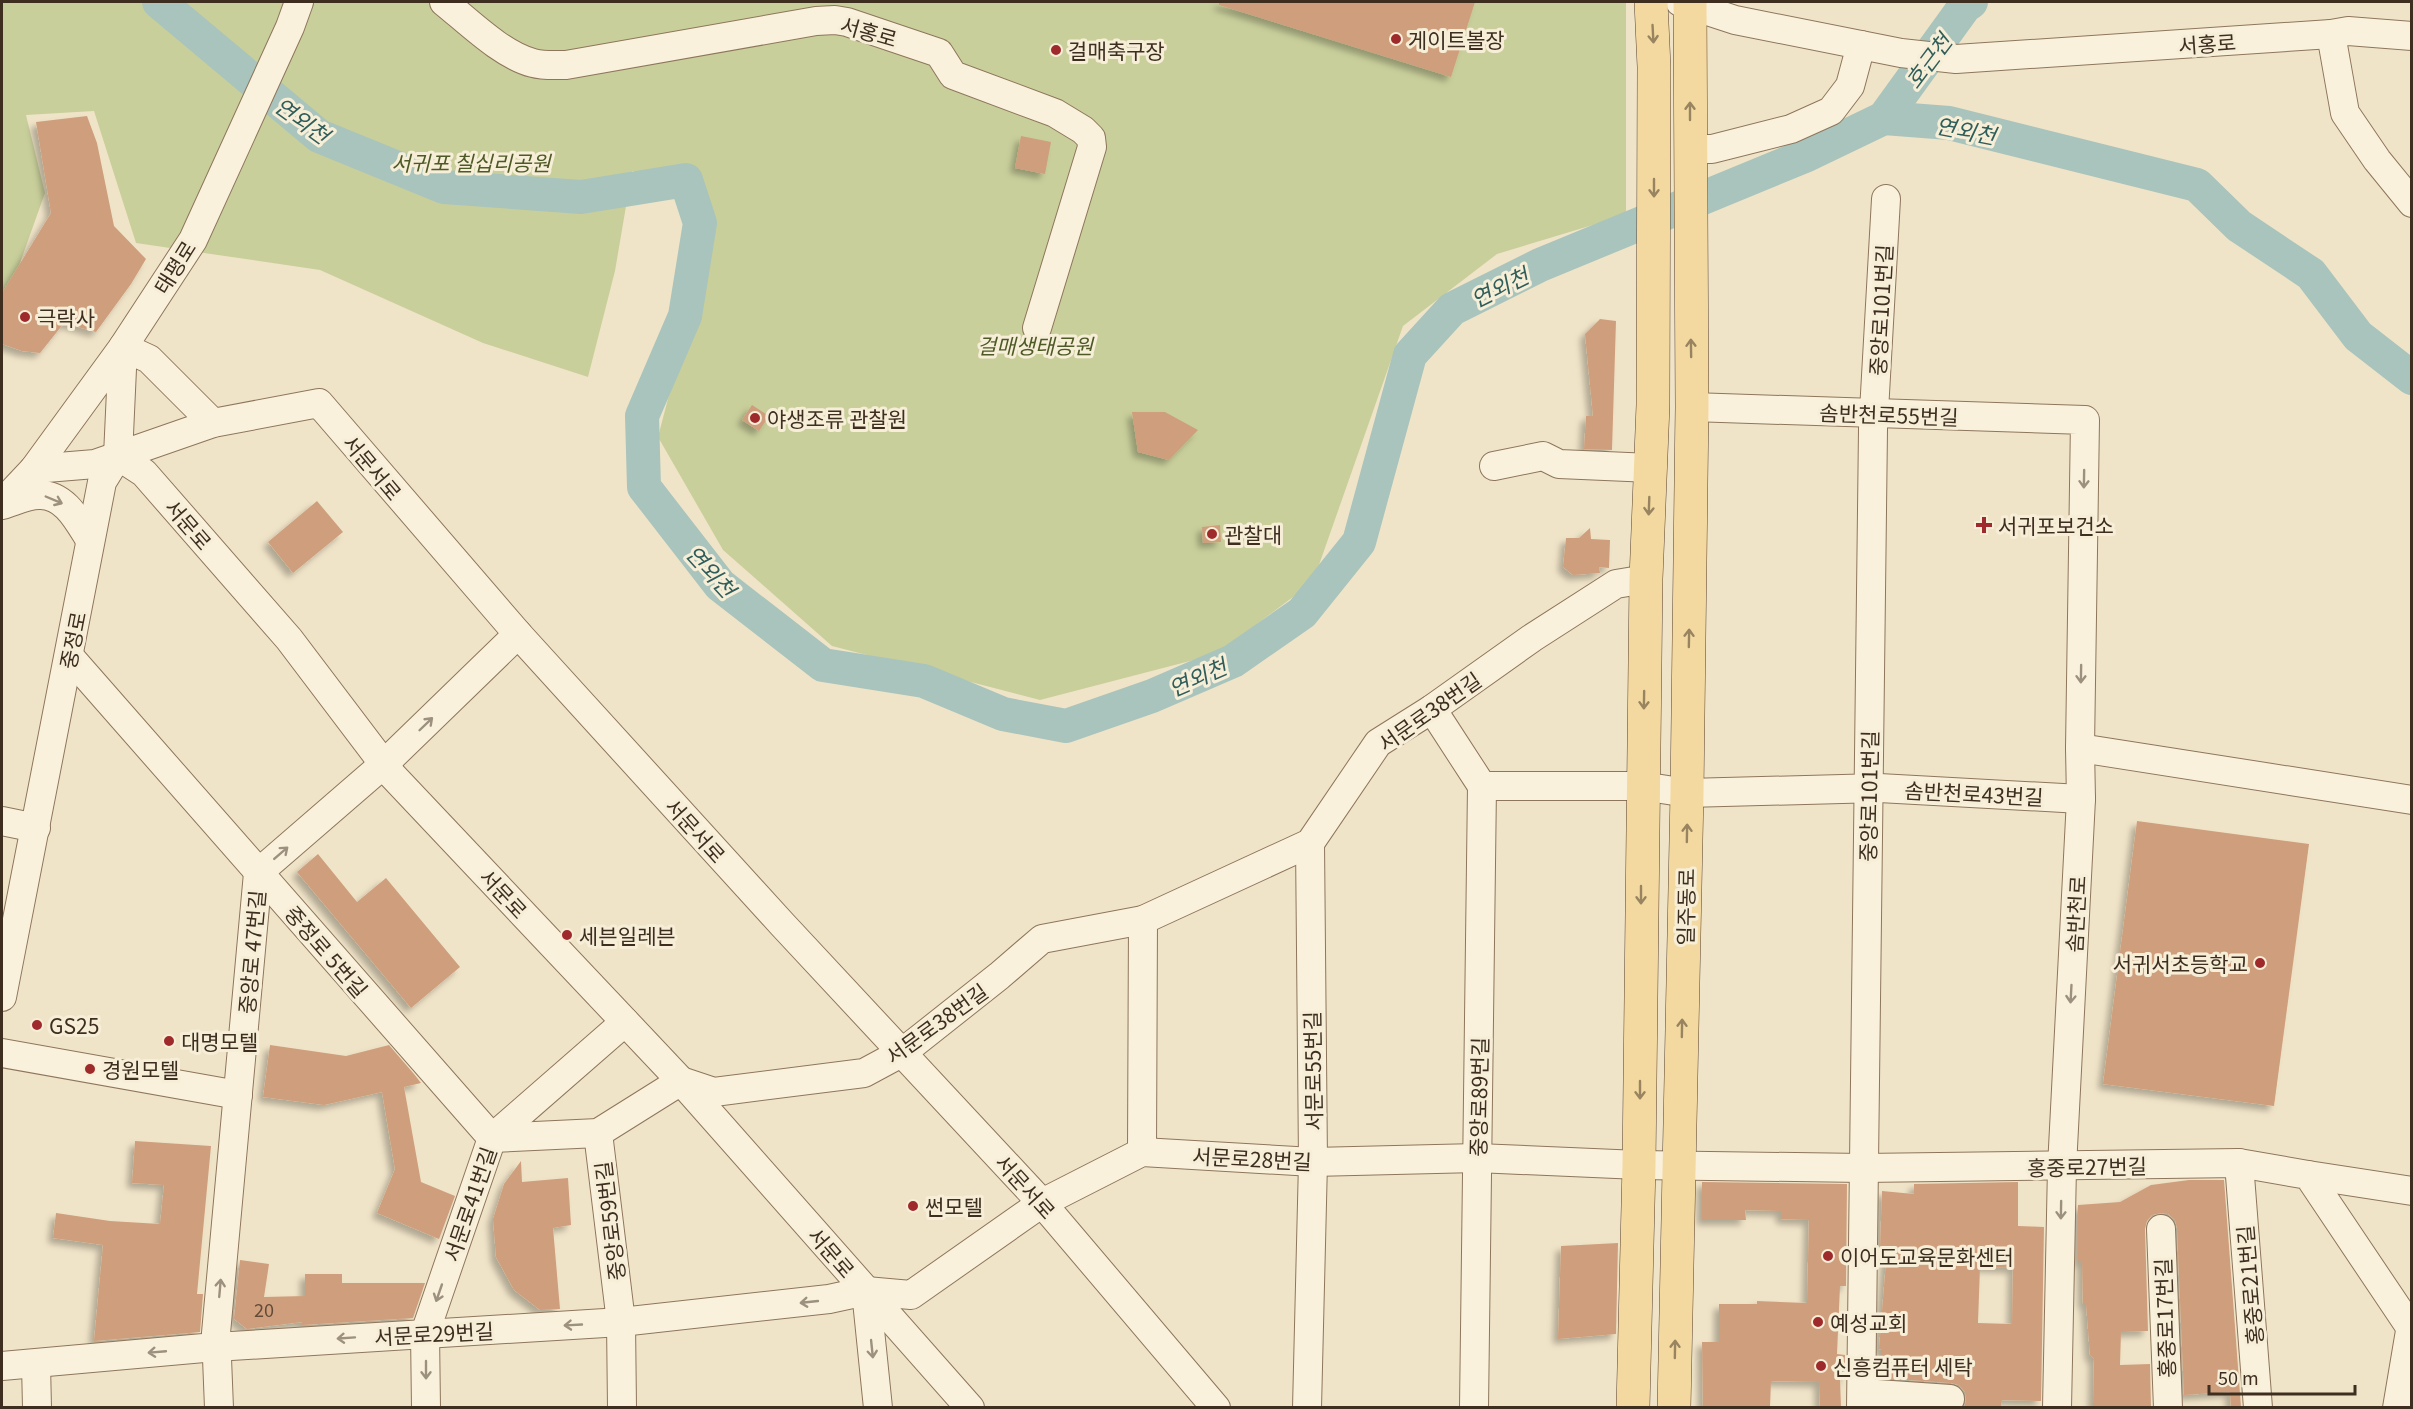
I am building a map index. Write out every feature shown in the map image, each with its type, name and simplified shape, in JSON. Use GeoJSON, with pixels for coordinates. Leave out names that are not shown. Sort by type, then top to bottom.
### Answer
{"type":"FeatureCollection","features":[{"type":"Feature","properties":{"kind":"main road","name":"일주동로"},"geometry":{"type":"LineString","coordinates":[[1633,1407],[1639,1165],[1646,579],[1653,405],[1654,67],[1651,2]]}},
{"type":"Feature","properties":{"kind":"main road","name":"일주동로"},"geometry":{"type":"LineString","coordinates":[[1674,1407],[1688,793],[1692,407],[1690,64],[1687,3]]}},
{"type":"Feature","properties":{"kind":"street","name":"서홍로"},"geometry":{"type":"LineString","coordinates":[[444,2],[520,58],[546,66],[566,65],[816,21],[847,22],[939,53],[953,75],[1055,113],[1083,130],[1091,138],[1092,147],[1037,328]]}},
{"type":"Feature","properties":{"kind":"street"},"geometry":{"type":"LineString","coordinates":[[1687,3],[1735,20],[1861,45],[1850,86],[1831,111],[1791,129],[1712,149],[1690,150]]}},
{"type":"Feature","properties":{"kind":"street","name":"태평로"},"geometry":{"type":"LineString","coordinates":[[2,504],[34,469],[123,347],[192,240],[295,14]]}},
{"type":"Feature","properties":{"kind":"street","name":"서홍로"},"geometry":{"type":"LineString","coordinates":[[1861,45],[1901,53],[1956,59],[2348,31],[2412,36]]}},
{"type":"Feature","properties":{"kind":"street"},"geometry":{"type":"LineString","coordinates":[[2331,34],[2345,113],[2377,160],[2412,202]]}},
{"type":"Feature","properties":{"kind":"street","name":"중앙로101번길"},"geometry":{"type":"LineString","coordinates":[[1886,199],[1874,413],[1863,1168],[1862,1400],[1950,1399]]}},
{"type":"Feature","properties":{"kind":"street"},"geometry":{"type":"LineString","coordinates":[[118,456],[123,347],[149,359],[213,423]]}},
{"type":"Feature","properties":{"kind":"street","name":"서문서로"},"geometry":{"type":"LineString","coordinates":[[34,469],[94,464],[213,423],[319,403],[518,634],[774,915],[1042,1203],[1216,1407]]}},
{"type":"Feature","properties":{"kind":"street","name":"솜반천로55번길"},"geometry":{"type":"LineString","coordinates":[[1692,407],[2085,420]]}},
{"type":"Feature","properties":{"kind":"street","name":"솜반천로"},"geometry":{"type":"LineString","coordinates":[[2058,1407],[2062,1167],[2081,799],[2085,420]]}},
{"type":"Feature","properties":{"kind":"street","name":"중정로"},"geometry":{"type":"LineString","coordinates":[[2,997],[102,482],[118,456]]}},
{"type":"Feature","properties":{"kind":"street","name":"서문로"},"geometry":{"type":"LineString","coordinates":[[118,456],[144,473],[289,639],[384,764],[681,1081],[970,1407]]}},
{"type":"Feature","properties":{"kind":"street"},"geometry":{"type":"LineString","coordinates":[[1494,466],[1543,456],[1559,464],[1651,468]]}},
{"type":"Feature","properties":{"kind":"street"},"geometry":{"type":"LineString","coordinates":[[2,504],[38,495],[52,497],[71,511],[90,540]]}},
{"type":"Feature","properties":{"kind":"street","name":"서문로38번길"},"geometry":{"type":"LineString","coordinates":[[681,1081],[714,1092],[864,1073],[903,1052],[1042,939],[1143,920],[1310,843],[1378,743],[1616,584],[1646,579]]}},
{"type":"Feature","properties":{"kind":"street","name":"중앙로 47번길"},"geometry":{"type":"LineString","coordinates":[[219,1407],[215,1347],[258,873],[384,764],[518,634]]}},
{"type":"Feature","properties":{"kind":"street","name":"중정로 5번길"},"geometry":{"type":"LineString","coordinates":[[69,656],[492,1138]]}},
{"type":"Feature","properties":{"kind":"street"},"geometry":{"type":"LineString","coordinates":[[1432,709],[1482,786],[1642,786]]}},
{"type":"Feature","properties":{"kind":"street"},"geometry":{"type":"LineString","coordinates":[[2080,748],[2412,800]]}},
{"type":"Feature","properties":{"kind":"street","name":"중앙로89번길"},"geometry":{"type":"LineString","coordinates":[[1474,1407],[1482,786]]}},
{"type":"Feature","properties":{"kind":"street","name":"솜반천로43번길"},"geometry":{"type":"LineString","coordinates":[[1642,786],[1688,793],[1868,788],[2081,799]]}},
{"type":"Feature","properties":{"kind":"street"},"geometry":{"type":"LineString","coordinates":[[2,821],[36,828]]}},
{"type":"Feature","properties":{"kind":"street","name":"서문로55번길"},"geometry":{"type":"LineString","coordinates":[[1307,1407],[1313,1162],[1310,843]]}},
{"type":"Feature","properties":{"kind":"street"},"geometry":{"type":"LineString","coordinates":[[878,1407],[866,1291],[911,1295],[1042,1203],[1142,1152],[1143,920]]}},
{"type":"Feature","properties":{"kind":"street","name":"서문로41번길"},"geometry":{"type":"LineString","coordinates":[[426,1407],[425,1333],[492,1138],[625,1022]]}},
{"type":"Feature","properties":{"kind":"street"},"geometry":{"type":"LineString","coordinates":[[2,1053],[238,1095]]}},
{"type":"Feature","properties":{"kind":"street","name":"중앙로59번길"},"geometry":{"type":"LineString","coordinates":[[622,1407],[621,1322],[598,1132],[681,1081]]}},
{"type":"Feature","properties":{"kind":"street"},"geometry":{"type":"LineString","coordinates":[[492,1138],[598,1132]]}},
{"type":"Feature","properties":{"kind":"street","name":"서문로28번길"},"geometry":{"type":"LineString","coordinates":[[1142,1152],[1313,1162],[1477,1158],[1679,1166]]}},
{"type":"Feature","properties":{"kind":"street","name":"홍중로27번길"},"geometry":{"type":"LineString","coordinates":[[1679,1166],[2062,1167],[2239,1163],[2412,1191]]}},
{"type":"Feature","properties":{"kind":"street","name":"홍중로21번길"},"geometry":{"type":"LineString","coordinates":[[2239,1163],[2258,1407]]}},
{"type":"Feature","properties":{"kind":"street"},"geometry":{"type":"LineString","coordinates":[[2308,1175],[2411,1326],[2397,1407]]}},
{"type":"Feature","properties":{"kind":"street","name":"홍중로17번길"},"geometry":{"type":"LineString","coordinates":[[2161,1229],[2168,1407]]}},
{"type":"Feature","properties":{"kind":"street","name":"서문로29번길"},"geometry":{"type":"LineString","coordinates":[[2,1366],[215,1347],[621,1322],[829,1299],[866,1291]]}},
{"type":"Feature","properties":{"kind":"street"},"geometry":{"type":"LineString","coordinates":[[36,1364],[37,1407]]}},
{"type":"Feature","properties":{"kind":"green space","name":"걸매생태공원"},"geometry":{"type":"Polygon","coordinates":[[[2,2],[1626,2],[1626,215],[1497,254],[1403,326],[1313,582],[1217,654],[1040,700],[832,646],[723,550],[658,437],[702,269],[695,173],[632,171],[615,271],[588,377],[483,343],[320,270],[136,243],[94,111],[26,115],[45,193],[21,260],[2,333],[2,2]]]}},
{"type":"Feature","properties":{"kind":"building","name":"게이트볼장"},"geometry":{"type":"Polygon","coordinates":[[[1219,2],[1475,2],[1451,77],[1219,5],[1219,2]]]}},
{"type":"Feature","properties":{"kind":"building"},"geometry":{"type":"Polygon","coordinates":[[[87,116],[97,143],[114,226],[146,259],[96,332],[64,323],[40,353],[22,351],[2,344],[2,293],[51,213],[36,122],[87,116]]]}},
{"type":"Feature","properties":{"kind":"building"},"geometry":{"type":"Polygon","coordinates":[[[1021,136],[1051,142],[1045,174],[1015,168],[1021,136]]]}},
{"type":"Feature","properties":{"kind":"building"},"geometry":{"type":"Polygon","coordinates":[[[1600,319],[1616,321],[1612,450],[1584,449],[1586,416],[1593,416],[1585,334],[1600,319]]]}},
{"type":"Feature","properties":{"kind":"building","name":"야생조류 관찰원"},"geometry":{"type":"Polygon","coordinates":[[[752,405],[769,416],[759,431],[742,420],[752,405]]]}},
{"type":"Feature","properties":{"kind":"building"},"geometry":{"type":"Polygon","coordinates":[[[1132,412],[1165,412],[1198,430],[1169,460],[1138,452],[1132,412]]]}},
{"type":"Feature","properties":{"kind":"building"},"geometry":{"type":"Polygon","coordinates":[[[317,501],[343,532],[293,573],[268,542],[317,501]]]}},
{"type":"Feature","properties":{"kind":"building","name":"관찰대"},"geometry":{"type":"Polygon","coordinates":[[[1220,525],[1221,542],[1203,543],[1202,527],[1220,525]]]}},
{"type":"Feature","properties":{"kind":"building"},"geometry":{"type":"Polygon","coordinates":[[[1590,528],[1591,539],[1610,540],[1609,568],[1599,567],[1600,573],[1573,575],[1563,567],[1566,538],[1579,538],[1590,528]]]}},
{"type":"Feature","properties":{"kind":"building"},"geometry":{"type":"Polygon","coordinates":[[[2137,821],[2309,844],[2274,1106],[2103,1084],[2137,821]]]}},
{"type":"Feature","properties":{"kind":"building"},"geometry":{"type":"Polygon","coordinates":[[[318,854],[357,902],[386,878],[460,967],[411,1008],[297,872],[318,854]]]}},
{"type":"Feature","properties":{"kind":"building"},"geometry":{"type":"Polygon","coordinates":[[[270,1045],[346,1056],[389,1045],[421,1083],[404,1087],[421,1182],[455,1196],[439,1239],[377,1213],[395,1169],[382,1092],[324,1105],[263,1097],[270,1045]]]}},
{"type":"Feature","properties":{"kind":"building"},"geometry":{"type":"Polygon","coordinates":[[[135,1141],[211,1146],[197,1294],[203,1294],[200,1332],[94,1341],[103,1245],[53,1238],[56,1213],[110,1221],[160,1224],[164,1185],[132,1183],[135,1141]]]}},
{"type":"Feature","properties":{"kind":"building"},"geometry":{"type":"Polygon","coordinates":[[[521,1161],[522,1182],[568,1178],[571,1225],[553,1228],[560,1309],[540,1310],[514,1290],[496,1257],[493,1219],[504,1184],[521,1161]]]}},
{"type":"Feature","properties":{"kind":"building"},"geometry":{"type":"Polygon","coordinates":[[[2189,1180],[2224,1180],[2241,1407],[2231,1407],[2230,1392],[2184,1395],[2177,1228],[2175,1220],[2168,1214],[2161,1213],[2152,1215],[2145,1229],[2148,1331],[2121,1332],[2120,1365],[2150,1364],[2151,1407],[2093,1407],[2094,1359],[2090,1355],[2086,1304],[2083,1304],[2082,1262],[2078,1262],[2078,1205],[2120,1202],[2151,1185],[2189,1180]]]}},
{"type":"Feature","properties":{"kind":"building"},"geometry":{"type":"Polygon","coordinates":[[[1702,1182],[1847,1184],[1846,1286],[1840,1286],[1837,1354],[1845,1355],[1845,1379],[1840,1379],[1841,1407],[1820,1407],[1819,1382],[1771,1381],[1770,1407],[1703,1407],[1702,1342],[1719,1342],[1719,1304],[1757,1304],[1757,1301],[1807,1303],[1809,1220],[1781,1219],[1781,1211],[1745,1210],[1746,1220],[1702,1220],[1702,1182]]]}},
{"type":"Feature","properties":{"kind":"building"},"geometry":{"type":"Polygon","coordinates":[[[2018,1182],[2018,1226],[2044,1227],[2041,1401],[2001,1400],[2001,1407],[1964,1407],[1965,1392],[1959,1385],[1882,1378],[1882,1350],[1879,1349],[1887,1249],[1880,1249],[1882,1191],[1914,1194],[1914,1184],[2018,1182]],[[1980,1267],[1978,1323],[2012,1324],[2013,1268],[1980,1267]]]}},
{"type":"Feature","properties":{"kind":"building"},"geometry":{"type":"Polygon","coordinates":[[[1618,1243],[1616,1334],[1558,1339],[1561,1246],[1618,1243]]]}},
{"type":"Feature","properties":{"kind":"building"},"geometry":{"type":"Polygon","coordinates":[[[240,1260],[269,1264],[264,1297],[305,1296],[305,1274],[342,1274],[342,1283],[425,1283],[413,1318],[302,1325],[302,1322],[247,1329],[234,1319],[240,1260]]]}},
{"type":"Feature","properties":{"kind":"waterway","name":"연외천"},"geometry":{"type":"LineString","coordinates":[[159,2],[319,136],[444,187],[581,197],[686,180],[700,223],[685,316],[642,416],[644,487],[720,585],[823,665],[924,681],[1003,714],[1066,726],[1152,696],[1233,661],[1302,613],[1359,542],[1410,355],[1452,309],[1540,265],[1807,155],[1884,118],[1949,123],[2197,185],[2239,226],[2311,274],[2358,336],[2412,378]]}},
{"type":"Feature","properties":{"kind":"waterway","name":"호근천"},"geometry":{"type":"LineString","coordinates":[[1884,118],[1965,6],[1971,2]]}},
{"type":"Feature","properties":{"kind":"place","name":"게이트볼장"},"geometry":{"type":"Point","coordinates":[1396,39]}},
{"type":"Feature","properties":{"kind":"place","name":"걸매축구장"},"geometry":{"type":"Point","coordinates":[1056,50]}},
{"type":"Feature","properties":{"kind":"place","name":"극락사"},"geometry":{"type":"Point","coordinates":[25,317]}},
{"type":"Feature","properties":{"kind":"place","name":"야생조류 관찰원"},"geometry":{"type":"Point","coordinates":[755,418]}},
{"type":"Feature","properties":{"kind":"place","name":"서귀포보건소"},"geometry":{"type":"Point","coordinates":[1984,525]}},
{"type":"Feature","properties":{"kind":"place","name":"관찰대"},"geometry":{"type":"Point","coordinates":[1212,534]}},
{"type":"Feature","properties":{"kind":"place","name":"세븐일레븐"},"geometry":{"type":"Point","coordinates":[567,935]}},
{"type":"Feature","properties":{"kind":"place","name":"서귀서초등학교"},"geometry":{"type":"Point","coordinates":[2260,963]}},
{"type":"Feature","properties":{"kind":"place","name":"GS25"},"geometry":{"type":"Point","coordinates":[37,1025]}},
{"type":"Feature","properties":{"kind":"place","name":"대명모텔"},"geometry":{"type":"Point","coordinates":[169,1041]}},
{"type":"Feature","properties":{"kind":"place","name":"경원모텔"},"geometry":{"type":"Point","coordinates":[90,1069]}},
{"type":"Feature","properties":{"kind":"place","name":"썬모텔"},"geometry":{"type":"Point","coordinates":[913,1206]}},
{"type":"Feature","properties":{"kind":"place","name":"이어도교육문화센터"},"geometry":{"type":"Point","coordinates":[1828,1256]}},
{"type":"Feature","properties":{"kind":"place","name":"예성교회"},"geometry":{"type":"Point","coordinates":[1818,1322]}},
{"type":"Feature","properties":{"kind":"place","name":"신흥컴퓨터 세탁"},"geometry":{"type":"Point","coordinates":[1821,1366]}},
{"type":"Feature","properties":{"kind":"park label","name":"서귀포 칠십리공원"},"geometry":{"type":"Point","coordinates":[471,162]}}]}
